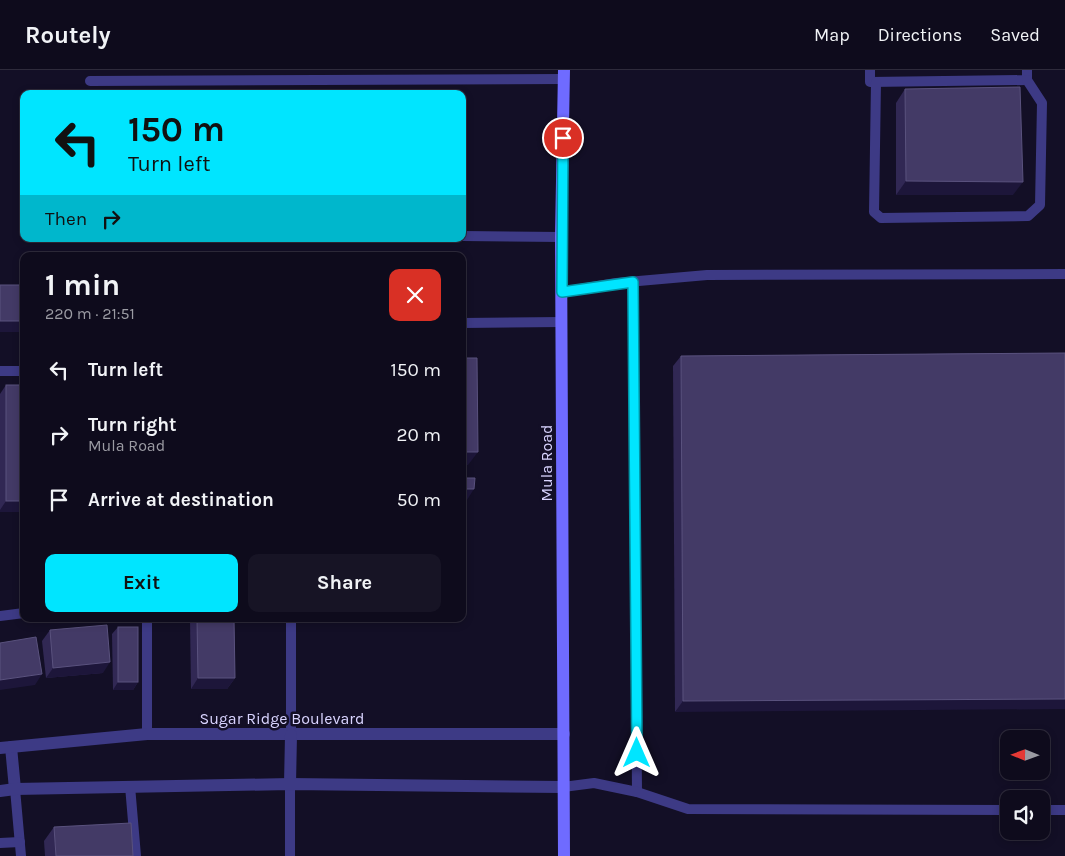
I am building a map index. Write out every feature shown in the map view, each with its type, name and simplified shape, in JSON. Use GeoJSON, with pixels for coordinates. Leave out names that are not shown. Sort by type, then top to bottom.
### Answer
{"type":"FeatureCollection","features":[{"type":"Feature","properties":{"kind":"street","name":"Mula Road"},"geometry":{"type":"LineString","coordinates":[[564,74],[561,237],[564,856]]}},
{"type":"Feature","properties":{"kind":"street","name":"Sugar Ridge Boulevard"},"geometry":{"type":"LineString","coordinates":[[6,747],[147,734],[564,734]]}},
{"type":"Feature","properties":{"kind":"street"},"geometry":{"type":"LineString","coordinates":[[290,784],[291,735]]}},
{"type":"Feature","properties":{"kind":"street"},"geometry":{"type":"LineString","coordinates":[[6,747],[15,789]]}},
{"type":"Feature","properties":{"kind":"street"},"geometry":{"type":"LineString","coordinates":[[0,791],[130,786],[290,784],[563,787]]}},
{"type":"Feature","properties":{"kind":"lane"},"geometry":{"type":"LineString","coordinates":[[870,70],[870,82],[1027,75],[1042,103],[1040,205],[1028,216],[881,218],[874,212],[876,82]]}},
{"type":"Feature","properties":{"kind":"lane"},"geometry":{"type":"LineString","coordinates":[[90,81],[564,74]]}},
{"type":"Feature","properties":{"kind":"lane"},"geometry":{"type":"LineString","coordinates":[[466,236],[561,237]]}},
{"type":"Feature","properties":{"kind":"lane"},"geometry":{"type":"LineString","coordinates":[[562,292],[707,274],[1065,274]]}},
{"type":"Feature","properties":{"kind":"lane"},"geometry":{"type":"LineString","coordinates":[[633,282],[637,792]]}},
{"type":"Feature","properties":{"kind":"lane"},"geometry":{"type":"LineString","coordinates":[[466,322],[562,322]]}},
{"type":"Feature","properties":{"kind":"lane"},"geometry":{"type":"LineString","coordinates":[[0,371],[20,371]]}},
{"type":"Feature","properties":{"kind":"lane"},"geometry":{"type":"LineString","coordinates":[[0,616],[20,613]]}},
{"type":"Feature","properties":{"kind":"lane"},"geometry":{"type":"LineString","coordinates":[[147,622],[147,734]]}},
{"type":"Feature","properties":{"kind":"lane"},"geometry":{"type":"LineString","coordinates":[[291,622],[291,735]]}},
{"type":"Feature","properties":{"kind":"lane"},"geometry":{"type":"LineString","coordinates":[[563,787],[594,783],[637,792],[688,810],[1000,810]]}},
{"type":"Feature","properties":{"kind":"lane"},"geometry":{"type":"LineString","coordinates":[[290,784],[290,856]]}},
{"type":"Feature","properties":{"kind":"lane"},"geometry":{"type":"LineString","coordinates":[[130,786],[136,856]]}},
{"type":"Feature","properties":{"kind":"lane"},"geometry":{"type":"LineString","coordinates":[[15,789],[21,856]]}},
{"type":"Feature","properties":{"kind":"lane"},"geometry":{"type":"LineString","coordinates":[[1050,810],[1065,810]]}},
{"type":"Feature","properties":{"kind":"lane"},"geometry":{"type":"LineString","coordinates":[[0,843],[20,842]]}},
{"type":"Feature","properties":{"kind":"building"},"geometry":{"type":"Polygon","coordinates":[[[1020,87],[1023,182],[906,181],[905,89],[1020,87]]]}},
{"type":"Feature","properties":{"kind":"building"},"geometry":{"type":"Polygon","coordinates":[[[0,285],[20,285],[20,321],[0,321],[0,285]]]}},
{"type":"Feature","properties":{"kind":"building"},"geometry":{"type":"Polygon","coordinates":[[[1065,353],[1065,699],[683,701],[681,356],[1065,353]]]}},
{"type":"Feature","properties":{"kind":"building"},"geometry":{"type":"Polygon","coordinates":[[[466,358],[477,358],[478,452],[466,452],[466,358]]]}},
{"type":"Feature","properties":{"kind":"building"},"geometry":{"type":"Polygon","coordinates":[[[6,385],[20,385],[20,501],[6,501],[6,385]]]}},
{"type":"Feature","properties":{"kind":"building"},"geometry":{"type":"Polygon","coordinates":[[[466,478],[475,478],[474,489],[466,489],[466,478]]]}},
{"type":"Feature","properties":{"kind":"building"},"geometry":{"type":"Polygon","coordinates":[[[197,622],[234,622],[235,678],[198,678],[197,622]]]}},
{"type":"Feature","properties":{"kind":"building"},"geometry":{"type":"Polygon","coordinates":[[[107,625],[110,662],[53,668],[50,630],[107,625]]]}},
{"type":"Feature","properties":{"kind":"building"},"geometry":{"type":"Polygon","coordinates":[[[118,627],[138,627],[138,682],[118,682],[118,627]]]}},
{"type":"Feature","properties":{"kind":"building"},"geometry":{"type":"Polygon","coordinates":[[[36,637],[42,674],[0,680],[0,643],[36,637]]]}},
{"type":"Feature","properties":{"kind":"building"},"geometry":{"type":"Polygon","coordinates":[[[131,823],[133,856],[56,856],[54,827],[131,823]]]}},
{"type":"Feature","properties":{"kind":"route"},"geometry":{"type":"LineString","coordinates":[[563,138],[562,292],[633,282],[637,753]]}}]}
